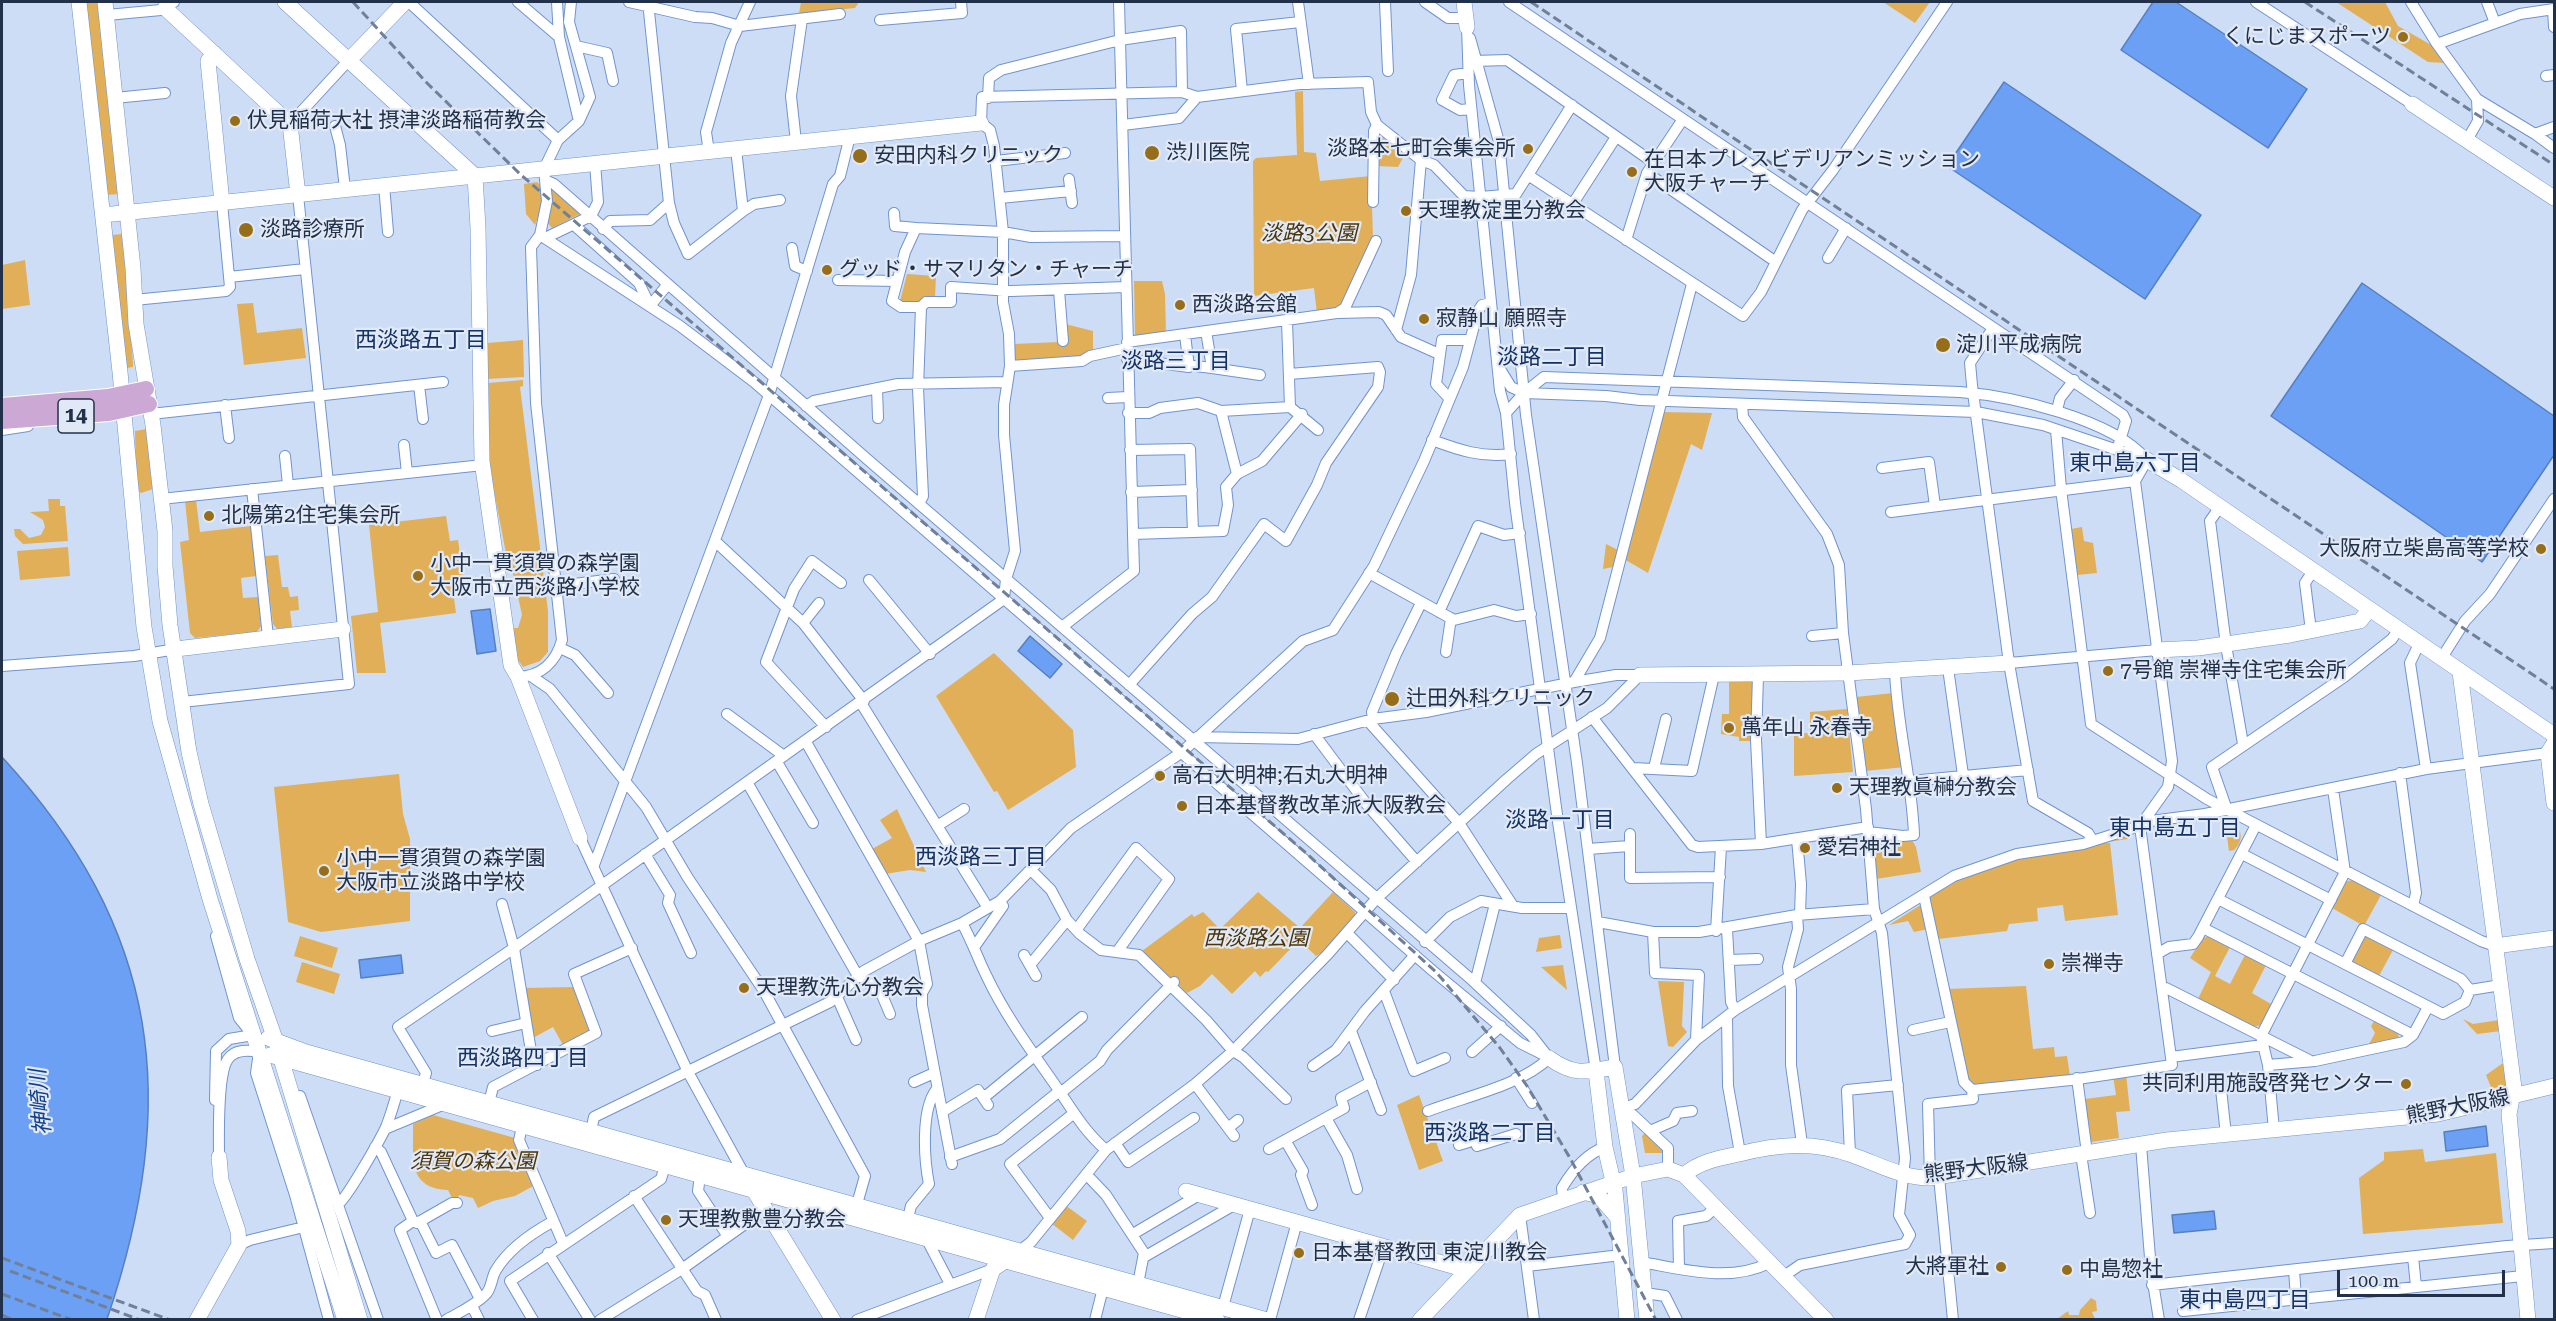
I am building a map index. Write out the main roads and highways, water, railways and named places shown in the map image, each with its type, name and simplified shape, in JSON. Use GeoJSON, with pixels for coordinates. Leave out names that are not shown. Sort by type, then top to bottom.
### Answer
{"type":"FeatureCollection","features":[{"type":"Feature","properties":{"kind":"main road","name":"14"},"geometry":{"type":"LineString","coordinates":[[2,406],[148,402]]}},
{"type":"Feature","properties":{"kind":"main road","name":"14"},"geometry":{"type":"LineString","coordinates":[[2,421],[81,415],[123,403]]}},
{"type":"Feature","properties":{"kind":"water"},"geometry":{"type":"Polygon","coordinates":[[[2153,2],[2176,2],[2307,89],[2268,148],[2121,50],[2153,2]]]}},
{"type":"Feature","properties":{"kind":"water"},"geometry":{"type":"Polygon","coordinates":[[[2004,82],[2201,215],[2145,299],[1947,166],[2004,82]]]}},
{"type":"Feature","properties":{"kind":"water"},"geometry":{"type":"Polygon","coordinates":[[[2362,283],[2554,416],[2554,455],[2482,562],[2271,416],[2362,283]]]}},
{"type":"Feature","properties":{"kind":"water"},"geometry":{"type":"Polygon","coordinates":[[[490,609],[496,651],[477,654],[471,611],[490,609]]]}},
{"type":"Feature","properties":{"kind":"water"},"geometry":{"type":"Polygon","coordinates":[[[1030,636],[1062,664],[1050,678],[1018,651],[1030,636]]]}},
{"type":"Feature","properties":{"kind":"water","name":"神崎川"},"geometry":{"type":"Polygon","coordinates":[[[2,757],[55,822],[96,887],[125,953],[142,1021],[148,1091],[144,1164],[130,1239],[107,1319],[2,1319],[2,757]]]}},
{"type":"Feature","properties":{"kind":"water"},"geometry":{"type":"Polygon","coordinates":[[[401,955],[403,973],[361,978],[359,960],[401,955]]]}},
{"type":"Feature","properties":{"kind":"water"},"geometry":{"type":"Polygon","coordinates":[[[2486,1126],[2488,1146],[2446,1151],[2444,1132],[2486,1126]]]}},
{"type":"Feature","properties":{"kind":"water"},"geometry":{"type":"Polygon","coordinates":[[[2214,1211],[2216,1229],[2174,1233],[2172,1215],[2214,1211]]]}},
{"type":"Feature","properties":{"kind":"railway"},"geometry":{"type":"LineString","coordinates":[[353,2],[427,83],[520,174],[1306,853],[1437,973],[1500,1048],[1527,1086],[1570,1158],[1656,1320]]}},
{"type":"Feature","properties":{"kind":"railway"},"geometry":{"type":"LineString","coordinates":[[1531,2],[2554,689]]}},
{"type":"Feature","properties":{"kind":"railway"},"geometry":{"type":"LineString","coordinates":[[2305,2],[2554,165]]}},
{"type":"Feature","properties":{"kind":"railway"},"geometry":{"type":"LineString","coordinates":[[2,1258],[170,1320]]}},
{"type":"Feature","properties":{"kind":"railway"},"geometry":{"type":"LineString","coordinates":[[10,1271],[140,1320]]}},
{"type":"Feature","properties":{"kind":"railway"},"geometry":{"type":"LineString","coordinates":[[2,1294],[72,1320]]}},
{"type":"Feature","properties":{"kind":"railway"},"geometry":{"type":"LineString","coordinates":[[2,1315],[13,1320]]}},
{"type":"Feature","properties":{"kind":"place","name":"くにじまスポーツ"},"geometry":{"type":"Point","coordinates":[2403,37]}},
{"type":"Feature","properties":{"kind":"place","name":"伏見稲荷大社 摂津淡路稲荷教会"},"geometry":{"type":"Point","coordinates":[235,121]}},
{"type":"Feature","properties":{"kind":"place","name":"淡路本七町会集会所"},"geometry":{"type":"Point","coordinates":[1528,149]}},
{"type":"Feature","properties":{"kind":"place","name":"渋川医院"},"geometry":{"type":"Point","coordinates":[1152,153]}},
{"type":"Feature","properties":{"kind":"place","name":"安田内科クリニック"},"geometry":{"type":"Point","coordinates":[860,156]}},
{"type":"Feature","properties":{"kind":"place","name":"在日本プレスビデリアンミッション 大阪チャーチ"},"geometry":{"type":"Point","coordinates":[1632,172]}},
{"type":"Feature","properties":{"kind":"place","name":"天理教淀里分教会"},"geometry":{"type":"Point","coordinates":[1406,211]}},
{"type":"Feature","properties":{"kind":"place","name":"淡路診療所"},"geometry":{"type":"Point","coordinates":[246,230]}},
{"type":"Feature","properties":{"kind":"place","name":"グッド・サマリタン・チャーチ"},"geometry":{"type":"Point","coordinates":[827,270]}},
{"type":"Feature","properties":{"kind":"place","name":"西淡路会館"},"geometry":{"type":"Point","coordinates":[1180,305]}},
{"type":"Feature","properties":{"kind":"place","name":"寂静山 願照寺"},"geometry":{"type":"Point","coordinates":[1424,319]}},
{"type":"Feature","properties":{"kind":"place","name":"淀川平成病院"},"geometry":{"type":"Point","coordinates":[1943,345]}},
{"type":"Feature","properties":{"kind":"place","name":"北陽第2住宅集会所"},"geometry":{"type":"Point","coordinates":[209,516]}},
{"type":"Feature","properties":{"kind":"place","name":"大阪府立柴島高等学校"},"geometry":{"type":"Point","coordinates":[2541,549]}},
{"type":"Feature","properties":{"kind":"place","name":"小中一貫須賀の森学園 大阪市立西淡路小学校"},"geometry":{"type":"Point","coordinates":[418,576]}},
{"type":"Feature","properties":{"kind":"place","name":"7号館 崇禅寺住宅集会所"},"geometry":{"type":"Point","coordinates":[2108,671]}},
{"type":"Feature","properties":{"kind":"place","name":"辻田外科クリニック"},"geometry":{"type":"Point","coordinates":[1392,699]}},
{"type":"Feature","properties":{"kind":"place","name":"萬年山 永春寺"},"geometry":{"type":"Point","coordinates":[1729,728]}},
{"type":"Feature","properties":{"kind":"place","name":"高石大明神;石丸大明神"},"geometry":{"type":"Point","coordinates":[1160,776]}},
{"type":"Feature","properties":{"kind":"place","name":"天理教眞榊分教会"},"geometry":{"type":"Point","coordinates":[1837,788]}},
{"type":"Feature","properties":{"kind":"place","name":"日本基督教改革派大阪教会"},"geometry":{"type":"Point","coordinates":[1182,806]}},
{"type":"Feature","properties":{"kind":"place","name":"愛宕神社"},"geometry":{"type":"Point","coordinates":[1805,848]}},
{"type":"Feature","properties":{"kind":"place","name":"小中一貫須賀の森学園 大阪市立淡路中学校"},"geometry":{"type":"Point","coordinates":[324,871]}},
{"type":"Feature","properties":{"kind":"place","name":"崇禅寺"},"geometry":{"type":"Point","coordinates":[2049,964]}},
{"type":"Feature","properties":{"kind":"place","name":"天理教洗心分教会"},"geometry":{"type":"Point","coordinates":[744,988]}},
{"type":"Feature","properties":{"kind":"place","name":"共同利用施設啓発センター"},"geometry":{"type":"Point","coordinates":[2406,1084]}},
{"type":"Feature","properties":{"kind":"place","name":"天理教敷豊分教会"},"geometry":{"type":"Point","coordinates":[666,1220]}},
{"type":"Feature","properties":{"kind":"place","name":"日本基督教団 東淀川教会"},"geometry":{"type":"Point","coordinates":[1299,1253]}},
{"type":"Feature","properties":{"kind":"place","name":"大將軍社"},"geometry":{"type":"Point","coordinates":[2001,1267]}},
{"type":"Feature","properties":{"kind":"place","name":"中島惣社"},"geometry":{"type":"Point","coordinates":[2067,1270]}},
{"type":"Feature","properties":{"kind":"district","name":"西淡路五丁目"},"geometry":{"type":"Point","coordinates":[421,341]}},
{"type":"Feature","properties":{"kind":"district","name":"淡路二丁目"},"geometry":{"type":"Point","coordinates":[1552,358]}},
{"type":"Feature","properties":{"kind":"district","name":"淡路三丁目"},"geometry":{"type":"Point","coordinates":[1176,362]}},
{"type":"Feature","properties":{"kind":"district","name":"東中島六丁目"},"geometry":{"type":"Point","coordinates":[2135,464]}},
{"type":"Feature","properties":{"kind":"district","name":"淡路一丁目"},"geometry":{"type":"Point","coordinates":[1560,821]}},
{"type":"Feature","properties":{"kind":"district","name":"東中島五丁目"},"geometry":{"type":"Point","coordinates":[2175,829]}},
{"type":"Feature","properties":{"kind":"district","name":"西淡路三丁目"},"geometry":{"type":"Point","coordinates":[981,858]}},
{"type":"Feature","properties":{"kind":"district","name":"西淡路四丁目"},"geometry":{"type":"Point","coordinates":[523,1059]}},
{"type":"Feature","properties":{"kind":"district","name":"西淡路二丁目"},"geometry":{"type":"Point","coordinates":[1490,1134]}},
{"type":"Feature","properties":{"kind":"district","name":"東中島四丁目"},"geometry":{"type":"Point","coordinates":[2245,1301]}},
{"type":"Feature","properties":{"kind":"park label","name":"淡路3公園"},"geometry":{"type":"Point","coordinates":[1309,234]}},
{"type":"Feature","properties":{"kind":"park label","name":"西淡路公園"},"geometry":{"type":"Point","coordinates":[1256,939]}},
{"type":"Feature","properties":{"kind":"park label","name":"須賀の森公園"},"geometry":{"type":"Point","coordinates":[473,1162]}}]}
